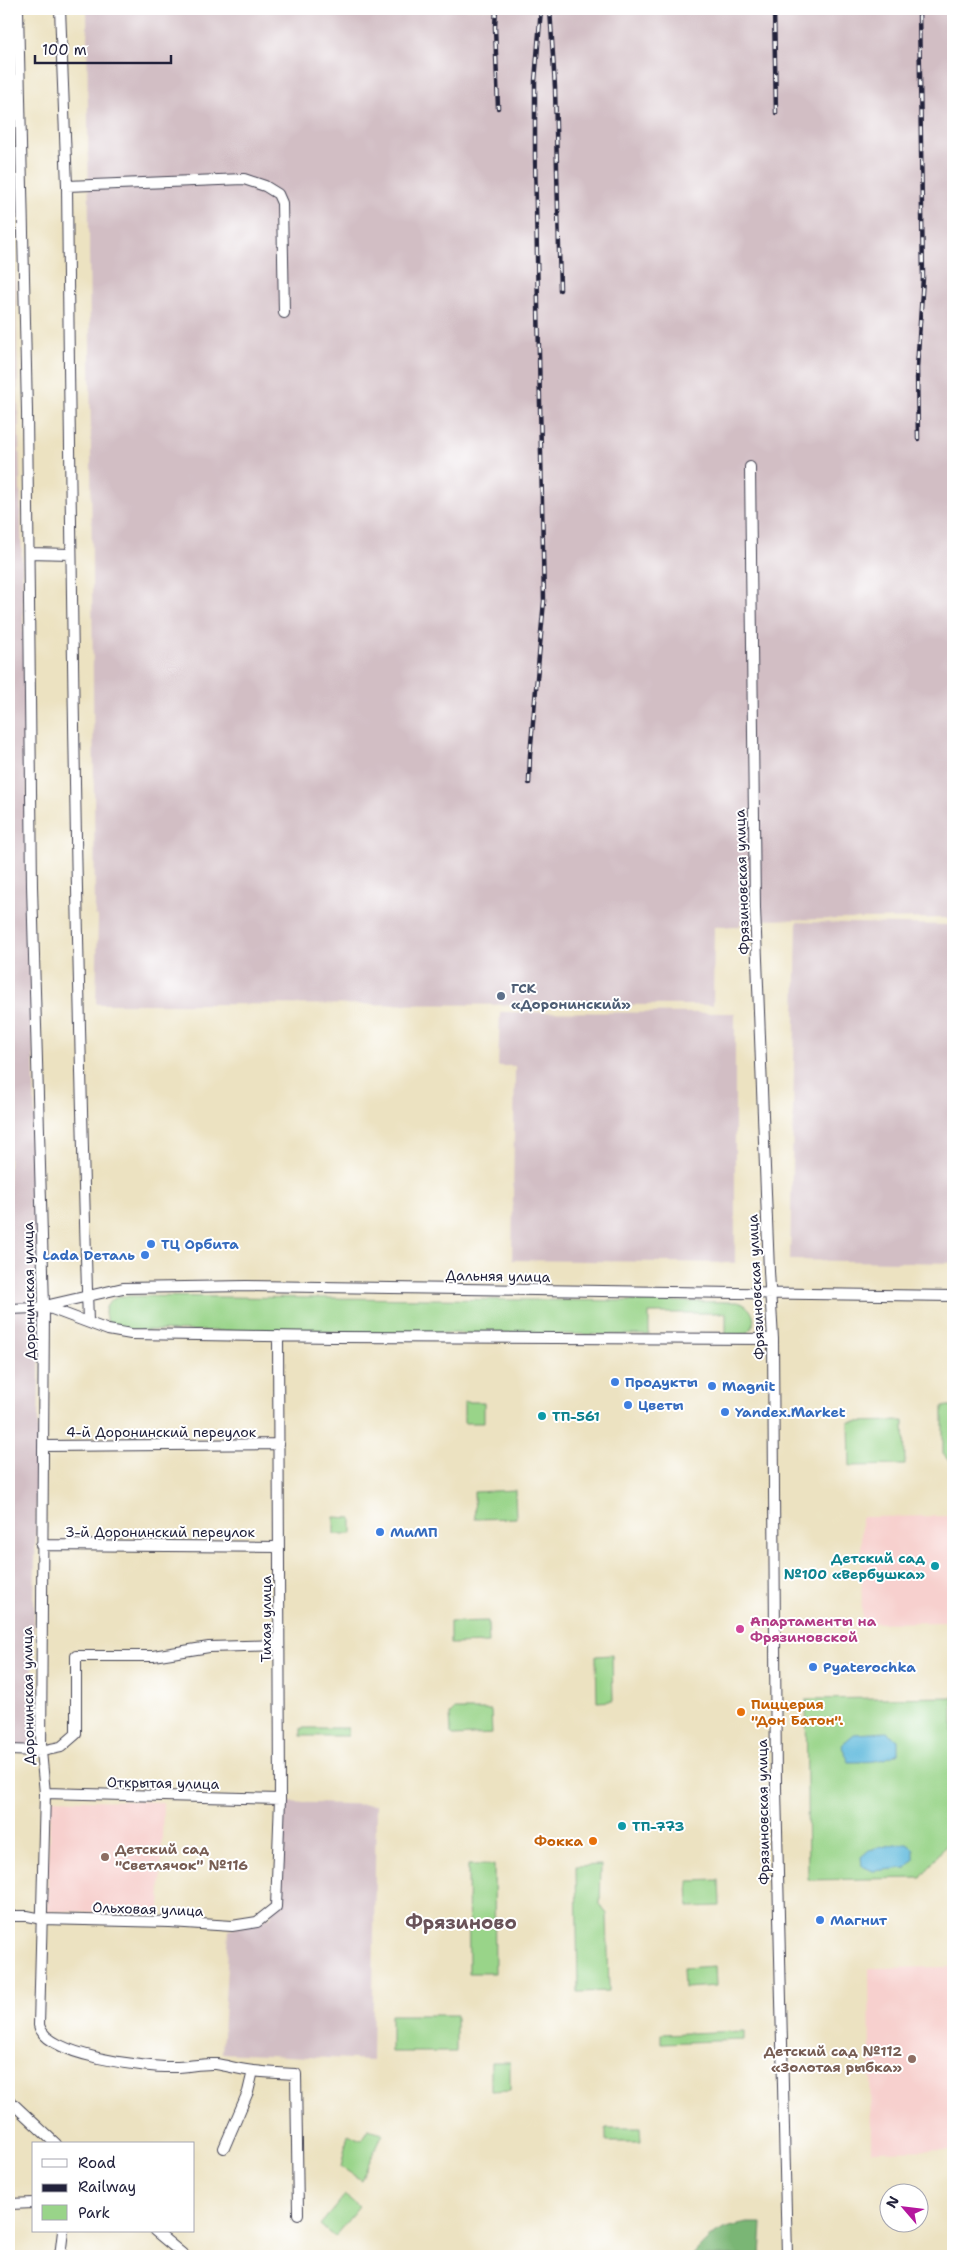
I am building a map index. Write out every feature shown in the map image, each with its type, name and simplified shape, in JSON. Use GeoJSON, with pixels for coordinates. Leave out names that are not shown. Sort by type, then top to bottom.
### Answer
{"type":"FeatureCollection","features":[{"type":"Feature","properties":{"kind":"street","name":"Доронинская улица"},"geometry":{"type":"LineString","coordinates":[[18,9],[29,553],[32,886],[44,1306],[41,1752],[45,1793],[39,2017],[42,2033],[53,2042],[83,2054],[144,2066],[175,2068],[201,2064],[253,2071]]}},
{"type":"Feature","properties":{"kind":"street"},"geometry":{"type":"LineString","coordinates":[[60,9],[68,186],[71,554],[83,1194],[88,1322]]}},
{"type":"Feature","properties":{"kind":"street"},"geometry":{"type":"LineString","coordinates":[[68,186],[212,179],[244,179],[265,186],[278,194],[282,204],[284,313]]}},
{"type":"Feature","properties":{"kind":"street","name":"Фрязиновская улица"},"geometry":{"type":"LineString","coordinates":[[750,467],[755,908],[773,1339],[776,1806],[787,2256]]}},
{"type":"Feature","properties":{"kind":"street"},"geometry":{"type":"LineString","coordinates":[[29,553],[71,554]]}},
{"type":"Feature","properties":{"kind":"street","name":"Дальняя улица"},"geometry":{"type":"LineString","coordinates":[[9,1309],[44,1306],[123,1288],[246,1286],[953,1296]]}},
{"type":"Feature","properties":{"kind":"street","name":"Дальняя улица"},"geometry":{"type":"LineString","coordinates":[[44,1306],[118,1332],[131,1334],[773,1339]]}},
{"type":"Feature","properties":{"kind":"street","name":"Тихая улица"},"geometry":{"type":"LineString","coordinates":[[276,1902],[280,1799],[278,1336]]}},
{"type":"Feature","properties":{"kind":"street","name":"4-й Доронинский переулок"},"geometry":{"type":"LineString","coordinates":[[43,1446],[279,1444]]}},
{"type":"Feature","properties":{"kind":"street","name":"3-й Доронинский переулок"},"geometry":{"type":"LineString","coordinates":[[41,1545],[279,1547]]}},
{"type":"Feature","properties":{"kind":"street"},"geometry":{"type":"LineString","coordinates":[[9,1750],[41,1752],[61,1747],[76,1734],[76,1656],[153,1656],[209,1647],[279,1645]]}},
{"type":"Feature","properties":{"kind":"street","name":"Открытая улица"},"geometry":{"type":"LineString","coordinates":[[45,1793],[280,1799]]}},
{"type":"Feature","properties":{"kind":"street","name":"Ольховая улица"},"geometry":{"type":"LineString","coordinates":[[9,1916],[27,1916],[42,1920],[170,1922],[232,1926],[257,1922],[276,1908],[276,1902]]}},
{"type":"Feature","properties":{"kind":"street"},"geometry":{"type":"LineString","coordinates":[[224,2148],[248,2092],[253,2071],[296,2074],[298,2214]]}},
{"type":"Feature","properties":{"kind":"street"},"geometry":{"type":"LineString","coordinates":[[9,2100],[54,2142]]}},
{"type":"Feature","properties":{"kind":"street"},"geometry":{"type":"LineString","coordinates":[[9,2204],[32,2204]]}},
{"type":"Feature","properties":{"kind":"street"},"geometry":{"type":"LineString","coordinates":[[60,2256],[63,2232]]}},
{"type":"Feature","properties":{"kind":"street"},"geometry":{"type":"LineString","coordinates":[[156,2232],[184,2256]]}},
{"type":"Feature","properties":{"kind":"shaded area"},"geometry":{"type":"Polygon","coordinates":[[[9,9],[40,1334],[31,1747],[9,1746],[9,9]]]}},
{"type":"Feature","properties":{"kind":"shaded area"},"geometry":{"type":"Polygon","coordinates":[[[87,9],[953,9],[953,918],[741,920],[740,926],[714,927],[713,1005],[96,1004],[98,916],[95,915],[87,9]]]}},
{"type":"Feature","properties":{"kind":"shaded area"},"geometry":{"type":"Polygon","coordinates":[[[797,922],[953,925],[953,1263],[790,1260],[797,922]]]}},
{"type":"Feature","properties":{"kind":"shaded area"},"geometry":{"type":"Polygon","coordinates":[[[500,1012],[735,1013],[735,1263],[512,1260],[515,1066],[498,1066],[500,1012]]]}},
{"type":"Feature","properties":{"kind":"shaded area"},"geometry":{"type":"Polygon","coordinates":[[[953,1516],[953,1622],[862,1623],[861,1517],[953,1516]]]}},
{"type":"Feature","properties":{"kind":"shaded area","name":"Детский сад \"Светлячок\" №116"},"geometry":{"type":"Polygon","coordinates":[[[50,1799],[163,1802],[160,1914],[47,1911],[50,1799]]]}},
{"type":"Feature","properties":{"kind":"shaded area"},"geometry":{"type":"Polygon","coordinates":[[[284,1802],[376,1805],[372,2060],[222,2053],[229,1930],[271,1917],[284,1802]]]}},
{"type":"Feature","properties":{"kind":"shaded area","name":"Детский сад №112 «Золотая рыбка»"},"geometry":{"type":"Polygon","coordinates":[[[953,1967],[953,2150],[871,2151],[869,1968],[953,1967]]]}},
{"type":"Feature","properties":{"kind":"green space"},"geometry":{"type":"Polygon","coordinates":[[[122,1296],[737,1302],[742,1303],[750,1310],[754,1319],[751,1329],[747,1333],[726,1336],[726,1313],[649,1313],[649,1335],[121,1330],[110,1325],[105,1316],[105,1311],[112,1300],[122,1296]]]}},
{"type":"Feature","properties":{"kind":"green space"},"geometry":{"type":"Polygon","coordinates":[[[464,1402],[484,1402],[484,1423],[464,1423],[464,1402]]]}},
{"type":"Feature","properties":{"kind":"green space"},"geometry":{"type":"Polygon","coordinates":[[[943,1406],[953,1406],[953,1466],[943,1454],[943,1406]]]}},
{"type":"Feature","properties":{"kind":"green space"},"geometry":{"type":"Polygon","coordinates":[[[904,1421],[905,1465],[850,1466],[849,1422],[904,1421]]]}},
{"type":"Feature","properties":{"kind":"green space"},"geometry":{"type":"Polygon","coordinates":[[[515,1490],[516,1518],[475,1519],[474,1492],[515,1490]]]}},
{"type":"Feature","properties":{"kind":"green space"},"geometry":{"type":"Polygon","coordinates":[[[334,1517],[352,1518],[352,1534],[334,1534],[334,1517]]]}},
{"type":"Feature","properties":{"kind":"green space"},"geometry":{"type":"Polygon","coordinates":[[[488,1621],[489,1643],[450,1644],[450,1622],[488,1621]]]}},
{"type":"Feature","properties":{"kind":"green space"},"geometry":{"type":"Polygon","coordinates":[[[612,1655],[613,1701],[597,1702],[596,1656],[612,1655]]]}},
{"type":"Feature","properties":{"kind":"green space"},"geometry":{"type":"Polygon","coordinates":[[[953,1697],[953,1835],[921,1878],[808,1880],[806,1699],[953,1697]]]}},
{"type":"Feature","properties":{"kind":"green space"},"geometry":{"type":"Polygon","coordinates":[[[454,1710],[491,1710],[492,1734],[453,1736],[451,1734],[450,1714],[454,1710]]]}},
{"type":"Feature","properties":{"kind":"green space"},"geometry":{"type":"Polygon","coordinates":[[[301,1728],[348,1728],[348,1736],[301,1736],[301,1728]]]}},
{"type":"Feature","properties":{"kind":"green space"},"geometry":{"type":"Polygon","coordinates":[[[468,1865],[494,1865],[495,1973],[469,1973],[468,1865]]]}},
{"type":"Feature","properties":{"kind":"green space"},"geometry":{"type":"Polygon","coordinates":[[[601,1865],[600,1905],[607,1914],[609,1991],[578,1992],[576,1866],[601,1865]]]}},
{"type":"Feature","properties":{"kind":"green space"},"geometry":{"type":"Polygon","coordinates":[[[719,1880],[720,1906],[689,1907],[688,1881],[719,1880]]]}},
{"type":"Feature","properties":{"kind":"green space"},"geometry":{"type":"Polygon","coordinates":[[[715,1966],[716,1986],[684,1988],[683,1968],[715,1966]]]}},
{"type":"Feature","properties":{"kind":"green space"},"geometry":{"type":"Polygon","coordinates":[[[391,2015],[456,2015],[456,2052],[391,2052],[391,2015]]]}},
{"type":"Feature","properties":{"kind":"green space"},"geometry":{"type":"Polygon","coordinates":[[[744,2031],[744,2040],[661,2043],[661,2034],[744,2031]]]}},
{"type":"Feature","properties":{"kind":"green space"},"geometry":{"type":"Polygon","coordinates":[[[491,2062],[510,2062],[510,2090],[491,2091],[491,2062]]]}},
{"type":"Feature","properties":{"kind":"green space"},"geometry":{"type":"Polygon","coordinates":[[[606,2128],[640,2128],[641,2142],[606,2142],[606,2128]]]}},
{"type":"Feature","properties":{"kind":"green space"},"geometry":{"type":"Polygon","coordinates":[[[368,2129],[383,2133],[361,2180],[341,2167],[348,2134],[361,2140],[368,2129]]]}},
{"type":"Feature","properties":{"kind":"green space"},"geometry":{"type":"Polygon","coordinates":[[[345,2195],[359,2207],[334,2237],[320,2225],[345,2195]]]}},
{"type":"Feature","properties":{"kind":"green space"},"geometry":{"type":"Polygon","coordinates":[[[748,2223],[762,2223],[760,2256],[692,2256],[716,2233],[730,2227],[748,2223]]]}},
{"type":"Feature","properties":{"kind":"water"},"geometry":{"type":"Polygon","coordinates":[[[887,1732],[898,1740],[898,1753],[881,1760],[849,1762],[841,1745],[854,1734],[887,1732]]]}},
{"type":"Feature","properties":{"kind":"water"},"geometry":{"type":"Polygon","coordinates":[[[895,1844],[907,1844],[914,1849],[914,1860],[906,1868],[873,1871],[862,1866],[861,1857],[869,1850],[895,1844]]]}},
{"type":"Feature","properties":{"kind":"railway"},"geometry":{"type":"LineString","coordinates":[[496,9],[498,108]]}},
{"type":"Feature","properties":{"kind":"railway"},"geometry":{"type":"LineString","coordinates":[[529,783],[544,601],[535,156],[535,81],[541,9]]}},
{"type":"Feature","properties":{"kind":"railway"},"geometry":{"type":"LineString","coordinates":[[550,9],[555,87],[560,290]]}},
{"type":"Feature","properties":{"kind":"railway"},"geometry":{"type":"LineString","coordinates":[[774,9],[776,113]]}},
{"type":"Feature","properties":{"kind":"railway"},"geometry":{"type":"LineString","coordinates":[[918,439],[917,368],[923,278],[919,9]]}},
{"type":"Feature","properties":{"kind":"place","name":"ГСК «Доронинский»"},"geometry":{"type":"Point","coordinates":[501,996]}},
{"type":"Feature","properties":{"kind":"place","name":"ТЦ Орбита"},"geometry":{"type":"Point","coordinates":[151,1244]}},
{"type":"Feature","properties":{"kind":"place","name":"Lada Dеталь"},"geometry":{"type":"Point","coordinates":[145,1255]}},
{"type":"Feature","properties":{"kind":"place","name":"Продукты"},"geometry":{"type":"Point","coordinates":[615,1382]}},
{"type":"Feature","properties":{"kind":"place","name":"Magnit"},"geometry":{"type":"Point","coordinates":[712,1386]}},
{"type":"Feature","properties":{"kind":"place","name":"Цветы"},"geometry":{"type":"Point","coordinates":[628,1405]}},
{"type":"Feature","properties":{"kind":"place","name":"Yandex.Market"},"geometry":{"type":"Point","coordinates":[725,1412]}},
{"type":"Feature","properties":{"kind":"place","name":"ТП-561"},"geometry":{"type":"Point","coordinates":[542,1416]}},
{"type":"Feature","properties":{"kind":"place","name":"МиМП"},"geometry":{"type":"Point","coordinates":[380,1532]}},
{"type":"Feature","properties":{"kind":"place","name":"Детский сад №100 «Вербушка»"},"geometry":{"type":"Point","coordinates":[935,1566]}},
{"type":"Feature","properties":{"kind":"place","name":"Апартаменты на Фрязиновской"},"geometry":{"type":"Point","coordinates":[740,1629]}},
{"type":"Feature","properties":{"kind":"place","name":"Pyaterochka"},"geometry":{"type":"Point","coordinates":[813,1667]}},
{"type":"Feature","properties":{"kind":"place","name":"Пиццерия \"Дон Батон\"."},"geometry":{"type":"Point","coordinates":[741,1712]}},
{"type":"Feature","properties":{"kind":"place","name":"ТП-773"},"geometry":{"type":"Point","coordinates":[622,1826]}},
{"type":"Feature","properties":{"kind":"place","name":"Фокка"},"geometry":{"type":"Point","coordinates":[593,1841]}},
{"type":"Feature","properties":{"kind":"place","name":"Детский сад \"Светлячок\" №116"},"geometry":{"type":"Point","coordinates":[105,1857]}},
{"type":"Feature","properties":{"kind":"place","name":"Магнит"},"geometry":{"type":"Point","coordinates":[820,1920]}},
{"type":"Feature","properties":{"kind":"place","name":"Детский сад №112 «Золотая рыбка»"},"geometry":{"type":"Point","coordinates":[912,2059]}},
{"type":"Feature","properties":{"kind":"district","name":"Фрязиново"},"geometry":{"type":"Point","coordinates":[461,1922]}}]}
